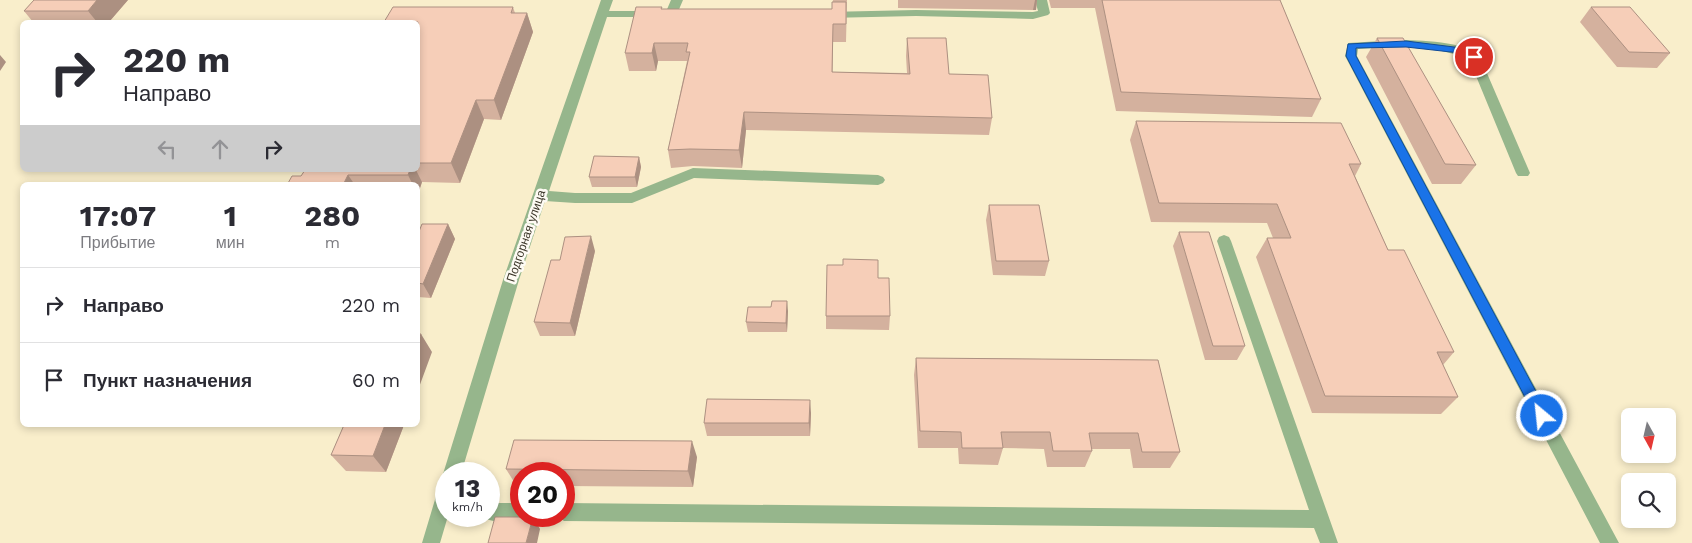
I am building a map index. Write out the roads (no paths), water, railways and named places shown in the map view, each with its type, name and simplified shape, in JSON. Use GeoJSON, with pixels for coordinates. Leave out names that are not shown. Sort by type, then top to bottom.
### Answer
{"type":"FeatureCollection","features":[{"type":"Feature","properties":{"kind":"street"},"geometry":{"type":"LineString","coordinates":[[671,14],[677,0]]}},
{"type":"Feature","properties":{"kind":"street"},"geometry":{"type":"LineString","coordinates":[[810,15],[916,13],[1033,16],[1044,13],[1041,0]]}},
{"type":"Feature","properties":{"kind":"street"},"geometry":{"type":"LineString","coordinates":[[605,7],[686,16]]}},
{"type":"Feature","properties":{"kind":"street","name":"Подгорная улица"},"geometry":{"type":"LineString","coordinates":[[456,462],[511,280],[605,7]]}},
{"type":"Feature","properties":{"kind":"street"},"geometry":{"type":"LineString","coordinates":[[1523,173],[1474,57],[1462,51],[1406,44],[1352,46],[1351,56],[1610,543]]}},
{"type":"Feature","properties":{"kind":"street"},"geometry":{"type":"LineString","coordinates":[[540,195],[575,198],[632,198],[693,173],[878,180]]}},
{"type":"Feature","properties":{"kind":"street"},"geometry":{"type":"LineString","coordinates":[[1224,240],[1329,543]]}},
{"type":"Feature","properties":{"kind":"street"},"geometry":{"type":"LineString","coordinates":[[575,512],[1321,519]]}},
{"type":"Feature","properties":{"kind":"street"},"geometry":{"type":"LineString","coordinates":[[431,543],[437,527]]}}]}
